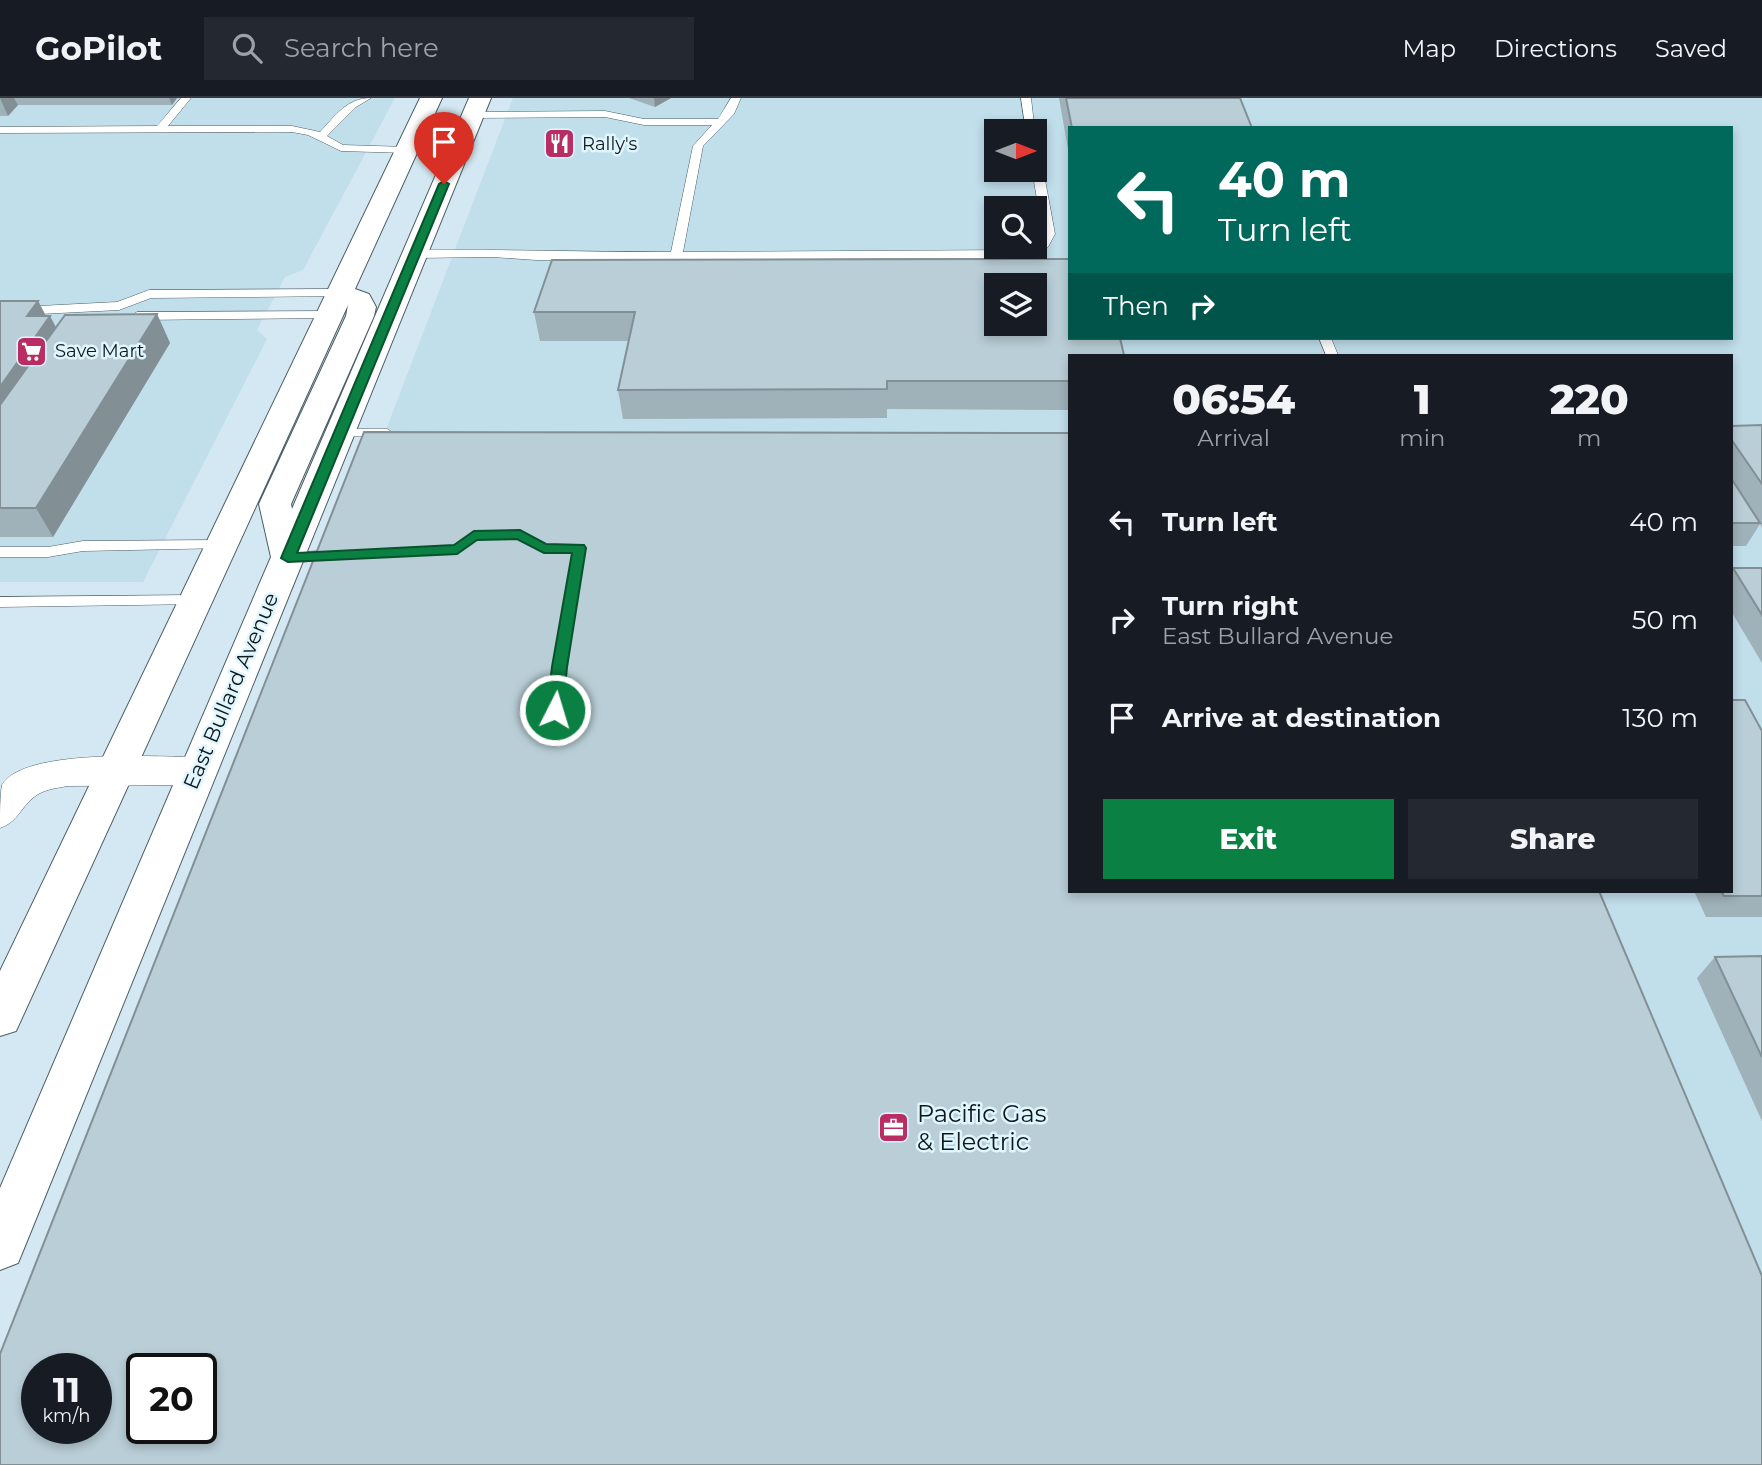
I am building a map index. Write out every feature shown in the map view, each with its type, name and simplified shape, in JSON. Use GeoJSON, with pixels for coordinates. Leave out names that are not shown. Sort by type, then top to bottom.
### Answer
{"type":"FeatureCollection","features":[{"type":"Feature","properties":{"kind":"main road"},"geometry":{"type":"LineString","coordinates":[[0,1017],[431,98]]}},
{"type":"Feature","properties":{"kind":"main road","name":"East Bullard Avenue"},"geometry":{"type":"LineString","coordinates":[[0,1246],[477,106]]}},
{"type":"Feature","properties":{"kind":"main road"},"geometry":{"type":"LineString","coordinates":[[288,558],[275,504],[362,307],[359,300],[334,304]]}},
{"type":"Feature","properties":{"kind":"street"},"geometry":{"type":"LineString","coordinates":[[0,813],[21,788],[40,777],[68,772],[197,771]]}},
{"type":"Feature","properties":{"kind":"lane"},"geometry":{"type":"LineString","coordinates":[[160,130],[186,98]]}},
{"type":"Feature","properties":{"kind":"lane"},"geometry":{"type":"LineString","coordinates":[[321,137],[350,100],[366,98]]}},
{"type":"Feature","properties":{"kind":"lane"},"geometry":{"type":"LineString","coordinates":[[676,256],[698,146],[719,122],[730,114],[736,98]]}},
{"type":"Feature","properties":{"kind":"lane"},"geometry":{"type":"LineString","coordinates":[[1026,98],[1029,119]]}},
{"type":"Feature","properties":{"kind":"lane"},"geometry":{"type":"LineString","coordinates":[[477,106],[607,110],[644,122],[719,122]]}},
{"type":"Feature","properties":{"kind":"lane"},"geometry":{"type":"LineString","coordinates":[[0,130],[292,129],[321,137],[332,145],[353,150],[407,150]]}},
{"type":"Feature","properties":{"kind":"lane"},"geometry":{"type":"LineString","coordinates":[[414,254],[1025,254],[1044,245],[1049,234],[1040,182]]}},
{"type":"Feature","properties":{"kind":"lane"},"geometry":{"type":"LineString","coordinates":[[0,312],[118,306],[149,294],[334,304]]}},
{"type":"Feature","properties":{"kind":"lane"},"geometry":{"type":"LineString","coordinates":[[118,306],[135,316],[334,304]]}},
{"type":"Feature","properties":{"kind":"lane"},"geometry":{"type":"LineString","coordinates":[[340,433],[405,433]]}},
{"type":"Feature","properties":{"kind":"lane"},"geometry":{"type":"LineString","coordinates":[[0,552],[48,552],[83,546],[221,545]]}},
{"type":"Feature","properties":{"kind":"lane"},"geometry":{"type":"LineString","coordinates":[[288,558],[347,554]]}},
{"type":"Feature","properties":{"kind":"lane"},"geometry":{"type":"LineString","coordinates":[[0,602],[196,600]]}},
{"type":"Feature","properties":{"kind":"shaded area"},"geometry":{"type":"Polygon","coordinates":[[[0,98],[395,98],[303,270],[285,277],[257,330],[267,339],[143,582],[0,582],[0,98]]]}},
{"type":"Feature","properties":{"kind":"shaded area"},"geometry":{"type":"Polygon","coordinates":[[[513,98],[1762,98],[1762,1365],[1571,893],[1733,893],[1733,354],[1068,354],[1068,461],[374,461],[513,98]]]}},
{"type":"Feature","properties":{"kind":"building"},"geometry":{"type":"Polygon","coordinates":[[[1066,98],[1240,98],[1251,126],[1072,126],[1066,98]]]}},
{"type":"Feature","properties":{"kind":"building"},"geometry":{"type":"Polygon","coordinates":[[[1068,259],[1068,340],[1120,340],[1124,354],[1068,354],[1068,381],[887,381],[887,389],[618,390],[635,312],[534,312],[552,260],[1068,259]]]}},
{"type":"Feature","properties":{"kind":"building"},"geometry":{"type":"Polygon","coordinates":[[[0,301],[38,301],[27,316],[50,316],[0,387],[0,301]]]}},
{"type":"Feature","properties":{"kind":"building"},"geometry":{"type":"Polygon","coordinates":[[[157,314],[36,508],[0,508],[0,405],[65,315],[157,314]]]}},
{"type":"Feature","properties":{"kind":"building"},"geometry":{"type":"Polygon","coordinates":[[[1762,425],[1762,484],[1733,442],[1733,426],[1762,425]]]}},
{"type":"Feature","properties":{"kind":"building","name":"Pacific Gas & Electric"},"geometry":{"type":"Polygon","coordinates":[[[364,432],[1068,433],[1068,893],[1600,893],[1762,1276],[1762,1465],[0,1465],[0,1354],[364,432]]]}},
{"type":"Feature","properties":{"kind":"building"},"geometry":{"type":"Polygon","coordinates":[[[1733,481],[1760,523],[1733,523],[1733,481]]]}},
{"type":"Feature","properties":{"kind":"building"},"geometry":{"type":"Polygon","coordinates":[[[1733,568],[1762,568],[1762,615],[1733,568]]]}},
{"type":"Feature","properties":{"kind":"building"},"geometry":{"type":"Polygon","coordinates":[[[1733,700],[1745,700],[1762,731],[1762,896],[1724,896],[1722,893],[1733,893],[1733,700]]]}},
{"type":"Feature","properties":{"kind":"building"},"geometry":{"type":"Polygon","coordinates":[[[1762,956],[1762,1057],[1715,957],[1762,956]]]}},
{"type":"Feature","properties":{"kind":"place","name":"Rally's"},"geometry":{"type":"Point","coordinates":[559,144]}},
{"type":"Feature","properties":{"kind":"place","name":"Save Mart"},"geometry":{"type":"Point","coordinates":[32,351]}},
{"type":"Feature","properties":{"kind":"place","name":"Pacific Gas & Electric"},"geometry":{"type":"Point","coordinates":[894,1128]}},
{"type":"Feature","properties":{"kind":"route"},"geometry":{"type":"LineString","coordinates":[[444,184],[288,558],[457,549],[474,535],[520,535],[544,548],[579,548],[559,667],[555,710]]}}]}
